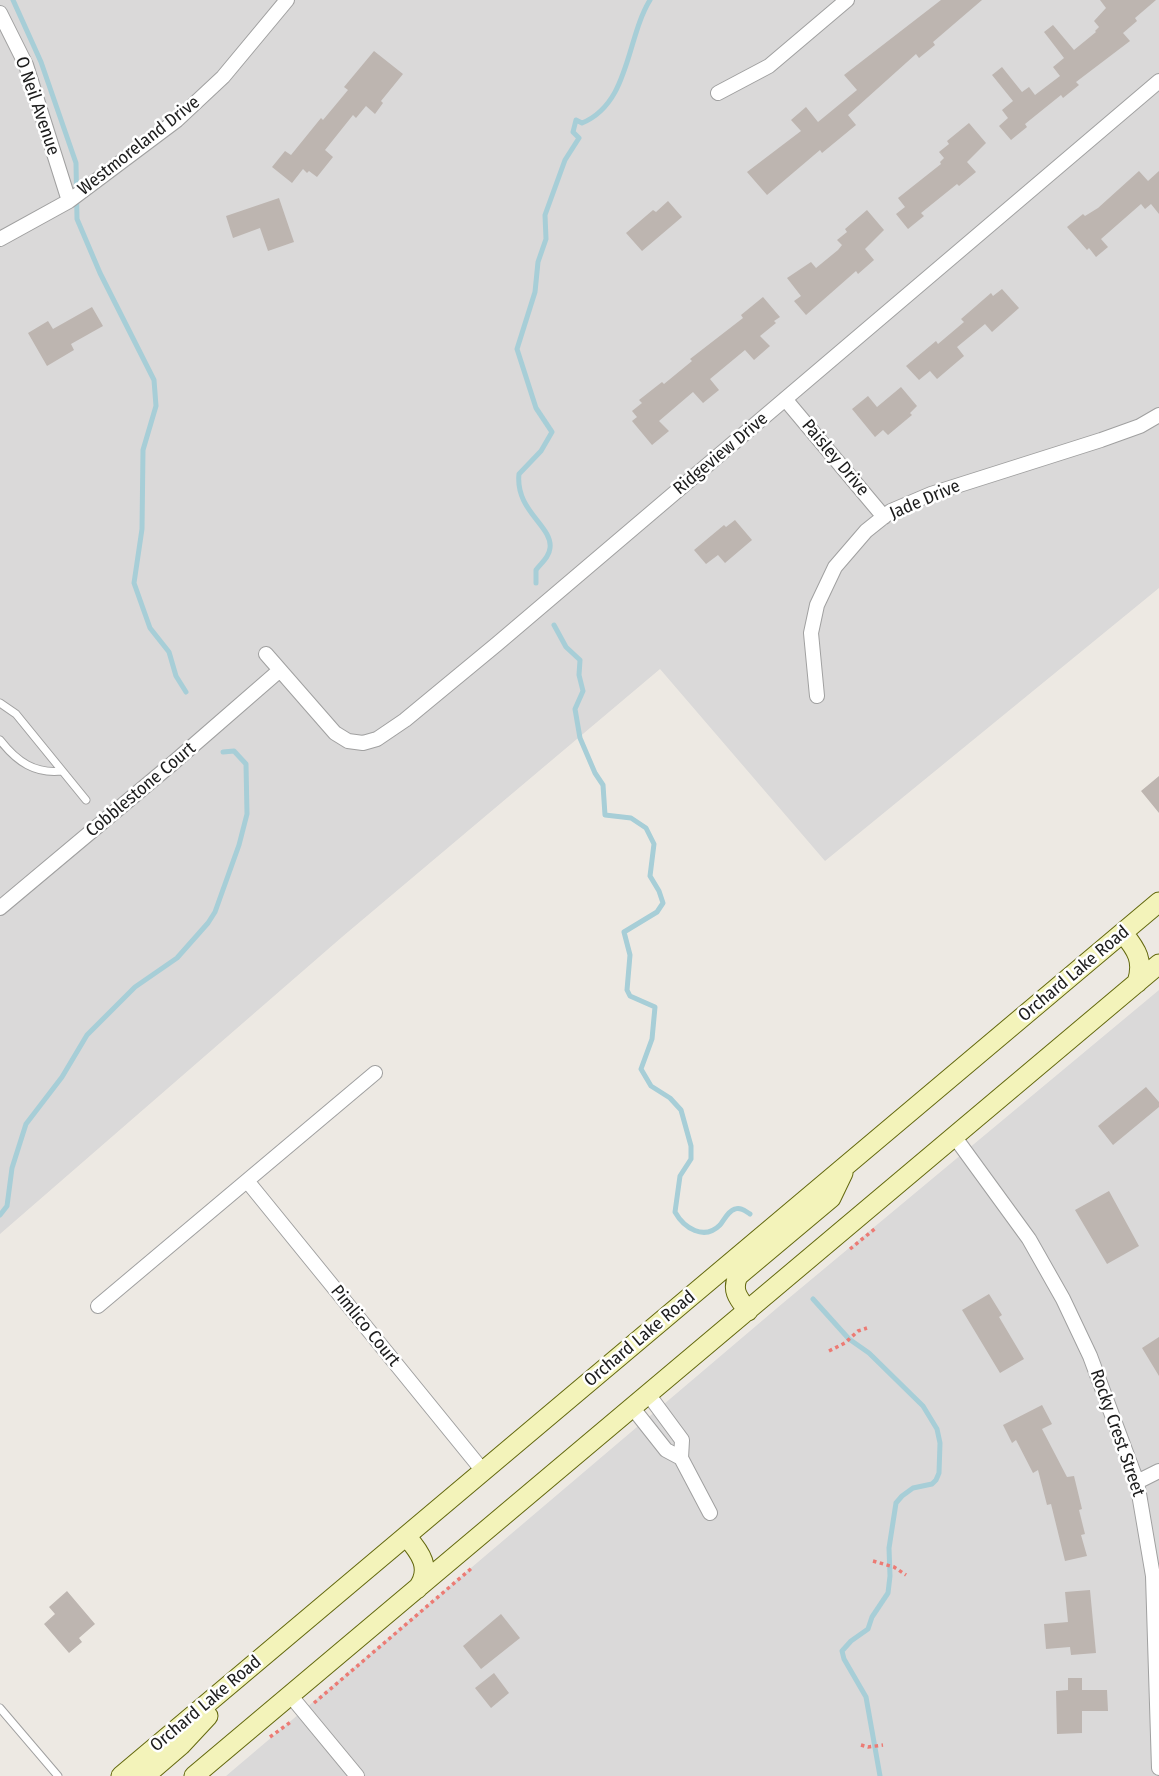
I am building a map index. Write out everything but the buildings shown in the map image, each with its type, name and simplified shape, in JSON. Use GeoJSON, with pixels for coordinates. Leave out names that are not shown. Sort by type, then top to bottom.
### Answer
{"type":"FeatureCollection","features":[{"type":"Feature","properties":{"kind":"main road","name":"Orchard Lake Road"},"geometry":{"type":"LineString","coordinates":[[121,1776],[1159,902]]}},
{"type":"Feature","properties":{"kind":"main road"},"geometry":{"type":"LineString","coordinates":[[1123,933],[1139,955],[1140,974],[1137,983]]}},
{"type":"Feature","properties":{"kind":"main road"},"geometry":{"type":"LineString","coordinates":[[194,1776],[1159,964]]}},
{"type":"Feature","properties":{"kind":"main road"},"geometry":{"type":"LineString","coordinates":[[748,1311],[736,1296],[734,1284],[738,1276],[831,1198],[846,1166]]}},
{"type":"Feature","properties":{"kind":"main road"},"geometry":{"type":"LineString","coordinates":[[406,1536],[421,1552],[424,1563],[421,1584],[414,1593]]}},
{"type":"Feature","properties":{"kind":"main road"},"geometry":{"type":"LineString","coordinates":[[145,1776],[181,1745],[209,1715],[222,1691]]}},
{"type":"Feature","properties":{"kind":"street","name":"Westmoreland Drive"},"geometry":{"type":"LineString","coordinates":[[0,239],[69,201],[135,153],[199,101],[223,77],[287,0]]}},
{"type":"Feature","properties":{"kind":"street"},"geometry":{"type":"LineString","coordinates":[[718,93],[769,66],[847,0]]}},
{"type":"Feature","properties":{"kind":"street","name":"O Neil Avenue"},"geometry":{"type":"LineString","coordinates":[[0,13],[26,65],[69,201]]}},
{"type":"Feature","properties":{"kind":"street","name":"Ridgeview Drive"},"geometry":{"type":"LineString","coordinates":[[266,654],[335,733],[348,741],[362,743],[377,739],[440,691],[1159,80]]}},
{"type":"Feature","properties":{"kind":"street","name":"Paisley Drive"},"geometry":{"type":"LineString","coordinates":[[785,399],[884,517]]}},
{"type":"Feature","properties":{"kind":"street","name":"Jade Drive"},"geometry":{"type":"LineString","coordinates":[[817,696],[811,632],[817,605],[835,567],[866,531],[891,511],[931,494],[1101,440],[1140,426],[1159,415]]}},
{"type":"Feature","properties":{"kind":"street","name":"Cobblestone Court"},"geometry":{"type":"LineString","coordinates":[[0,908],[280,670]]}},
{"type":"Feature","properties":{"kind":"street"},"geometry":{"type":"LineString","coordinates":[[97,1306],[375,1073]]}},
{"type":"Feature","properties":{"kind":"street","name":"Rocky Crest Street"},"geometry":{"type":"LineString","coordinates":[[954,1136],[1029,1239],[1063,1299],[1090,1356],[1137,1482],[1153,1576],[1159,1768]]}},
{"type":"Feature","properties":{"kind":"street","name":"Pimlico Court"},"geometry":{"type":"LineString","coordinates":[[247,1182],[483,1471]]}},
{"type":"Feature","properties":{"kind":"street"},"geometry":{"type":"LineString","coordinates":[[648,1394],[682,1440],[681,1458],[710,1513]]}},
{"type":"Feature","properties":{"kind":"street"},"geometry":{"type":"LineString","coordinates":[[632,1407],[666,1450],[681,1458]]}},
{"type":"Feature","properties":{"kind":"street"},"geometry":{"type":"LineString","coordinates":[[1137,1482],[1159,1471]]}},
{"type":"Feature","properties":{"kind":"street"},"geometry":{"type":"LineString","coordinates":[[290,1695],[357,1776]]}},
{"type":"Feature","properties":{"kind":"lane"},"geometry":{"type":"LineString","coordinates":[[0,703],[16,714],[86,800]]}},
{"type":"Feature","properties":{"kind":"lane"},"geometry":{"type":"LineString","coordinates":[[0,740],[17,759],[32,769],[62,771]]}},
{"type":"Feature","properties":{"kind":"lane"},"geometry":{"type":"LineString","coordinates":[[0,1708],[58,1776]]}},
{"type":"Feature","properties":{"kind":"path"},"geometry":{"type":"LineString","coordinates":[[829,1351],[867,1328]]}},
{"type":"Feature","properties":{"kind":"path"},"geometry":{"type":"LineString","coordinates":[[873,1561],[894,1567],[906,1575]]}},
{"type":"Feature","properties":{"kind":"path"},"geometry":{"type":"LineString","coordinates":[[861,1745],[880,1746]]}},
{"type":"Feature","properties":{"kind":"shaded area"},"geometry":{"type":"Polygon","coordinates":[[[0,0],[1159,0],[1159,588],[825,861],[660,669],[342,937],[0,1234],[0,0]]]}},
{"type":"Feature","properties":{"kind":"shaded area"},"geometry":{"type":"Polygon","coordinates":[[[1159,990],[1159,1776],[226,1776],[783,1303],[1159,990]]]}},
{"type":"Feature","properties":{"kind":"waterway"},"geometry":{"type":"LineString","coordinates":[[13,0],[41,62],[76,163],[77,219],[100,273],[154,380],[156,406],[143,450],[142,529],[134,583],[150,628],[169,652],[176,676],[186,692]]}},
{"type":"Feature","properties":{"kind":"waterway"},"geometry":{"type":"LineString","coordinates":[[536,583],[536,570],[548,555],[549,540],[523,498],[519,487],[519,474],[541,451],[552,432],[536,408],[517,349],[535,292],[538,262],[546,239],[545,215],[565,160],[579,138],[573,132],[576,120],[582,123],[598,114],[610,101],[625,69],[650,0]]}},
{"type":"Feature","properties":{"kind":"waterway"},"geometry":{"type":"LineString","coordinates":[[554,625],[566,647],[580,660],[579,675],[583,691],[575,709],[580,738],[603,785],[605,815],[631,818],[646,828],[654,844],[650,876],[663,903],[657,912],[624,932],[630,955],[627,990],[630,996],[655,1007],[652,1039],[641,1069],[651,1086],[670,1098],[681,1110],[691,1146],[691,1159],[680,1176],[675,1212],[689,1227],[701,1232],[714,1230],[735,1209],[750,1214]]}},
{"type":"Feature","properties":{"kind":"waterway"},"geometry":{"type":"LineString","coordinates":[[0,1215],[7,1206],[12,1168],[26,1124],[62,1077],[87,1035],[135,987],[177,958],[215,912],[247,814],[246,764],[234,751],[223,752]]}},
{"type":"Feature","properties":{"kind":"waterway"},"geometry":{"type":"LineString","coordinates":[[813,1299],[849,1339],[869,1353],[923,1406],[937,1429],[940,1443],[939,1473],[936,1480],[932,1484],[913,1488],[896,1503],[889,1548],[888,1593],[872,1617],[868,1629],[842,1651],[866,1697],[880,1776]]}}]}
